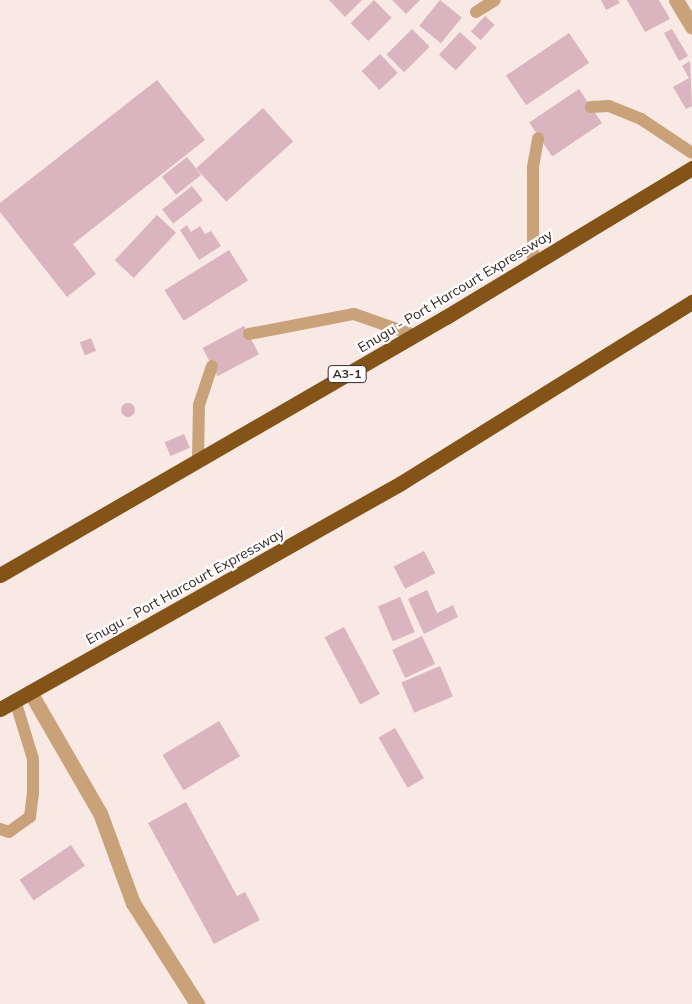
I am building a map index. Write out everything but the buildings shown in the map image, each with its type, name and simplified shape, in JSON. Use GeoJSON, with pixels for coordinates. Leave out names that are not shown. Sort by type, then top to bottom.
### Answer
{"type":"FeatureCollection","features":[{"type":"Feature","properties":{"kind":"highway","name":"Enugu - Port Harcourt Expressway"},"geometry":{"type":"LineString","coordinates":[[0,575],[414,335],[692,168]]}},
{"type":"Feature","properties":{"kind":"highway","name":"Enugu - Port Harcourt Expressway"},"geometry":{"type":"LineString","coordinates":[[0,709],[401,484],[692,302]]}},
{"type":"Feature","properties":{"kind":"street"},"geometry":{"type":"LineString","coordinates":[[676,0],[692,27]]}},
{"type":"Feature","properties":{"kind":"street"},"geometry":{"type":"LineString","coordinates":[[30,692],[100,814],[133,903],[198,1004]]}},
{"type":"Feature","properties":{"kind":"lane"},"geometry":{"type":"LineString","coordinates":[[476,12],[494,0]]}},
{"type":"Feature","properties":{"kind":"lane"},"geometry":{"type":"LineString","coordinates":[[591,107],[609,106],[641,119],[692,153]]}},
{"type":"Feature","properties":{"kind":"lane"},"geometry":{"type":"LineString","coordinates":[[533,264],[534,167],[538,138]]}},
{"type":"Feature","properties":{"kind":"lane"},"geometry":{"type":"LineString","coordinates":[[249,334],[354,314],[414,335]]}},
{"type":"Feature","properties":{"kind":"lane"},"geometry":{"type":"LineString","coordinates":[[198,460],[199,405],[212,366]]}},
{"type":"Feature","properties":{"kind":"lane"},"geometry":{"type":"LineString","coordinates":[[0,830],[9,832],[30,817],[33,794],[33,759],[15,700]]}}]}
